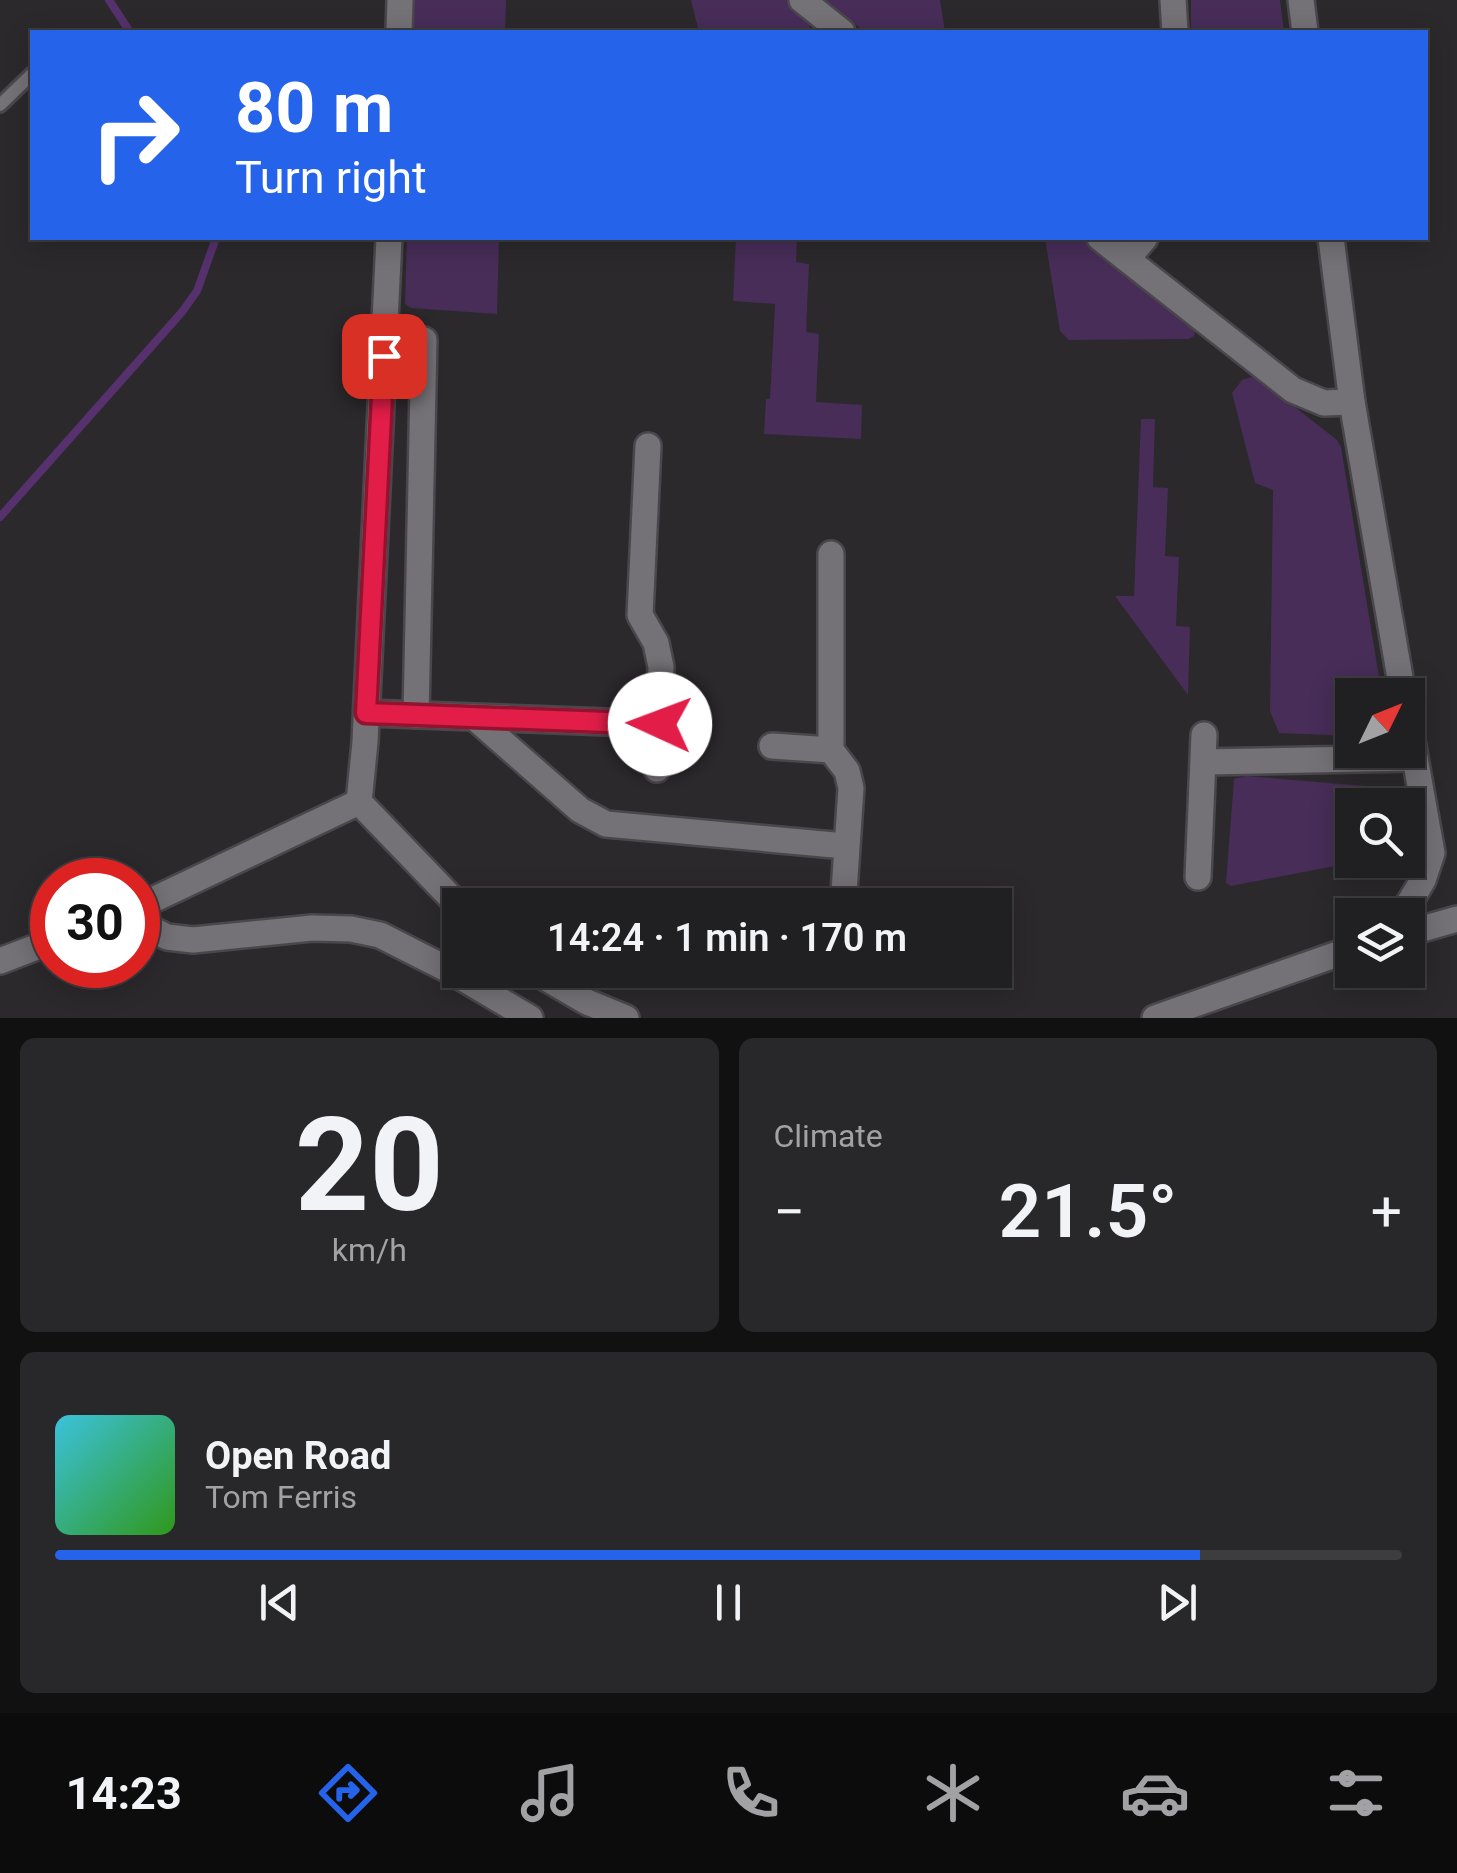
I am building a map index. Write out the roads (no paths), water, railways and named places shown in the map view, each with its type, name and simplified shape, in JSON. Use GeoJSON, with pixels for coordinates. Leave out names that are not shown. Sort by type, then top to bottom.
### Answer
{"type":"FeatureCollection","features":[{"type":"Feature","properties":{"kind":"street"},"geometry":{"type":"LineString","coordinates":[[399,30],[400,0]]}},
{"type":"Feature","properties":{"kind":"street"},"geometry":{"type":"LineString","coordinates":[[802,0],[840,30]]}},
{"type":"Feature","properties":{"kind":"street"},"geometry":{"type":"LineString","coordinates":[[1173,0],[1175,30]]}},
{"type":"Feature","properties":{"kind":"street"},"geometry":{"type":"LineString","coordinates":[[1301,0],[1305,30]]}},
{"type":"Feature","properties":{"kind":"street"},"geometry":{"type":"LineString","coordinates":[[389,240],[359,802],[442,888]]}},
{"type":"Feature","properties":{"kind":"street"},"geometry":{"type":"LineString","coordinates":[[1103,240],[1293,390],[1324,403],[1352,402]]}},
{"type":"Feature","properties":{"kind":"street"},"geometry":{"type":"LineString","coordinates":[[1127,259],[1143,240]]}},
{"type":"Feature","properties":{"kind":"street"},"geometry":{"type":"LineString","coordinates":[[1331,240],[1352,402],[1401,678]]}},
{"type":"Feature","properties":{"kind":"street"},"geometry":{"type":"LineString","coordinates":[[416,715],[424,340]]}},
{"type":"Feature","properties":{"kind":"street"},"geometry":{"type":"LineString","coordinates":[[648,446],[640,615],[656,643],[661,666],[657,769]]}},
{"type":"Feature","properties":{"kind":"street"},"geometry":{"type":"LineString","coordinates":[[831,554],[832,750],[848,772],[851,788],[844,888]]}},
{"type":"Feature","properties":{"kind":"street"},"geometry":{"type":"LineString","coordinates":[[366,713],[660,724]]}},
{"type":"Feature","properties":{"kind":"street"},"geometry":{"type":"LineString","coordinates":[[474,717],[580,810],[606,824],[845,846]]}},
{"type":"Feature","properties":{"kind":"street"},"geometry":{"type":"LineString","coordinates":[[1198,878],[1204,736]]}},
{"type":"Feature","properties":{"kind":"street"},"geometry":{"type":"LineString","coordinates":[[772,746],[832,750]]}},
{"type":"Feature","properties":{"kind":"street"},"geometry":{"type":"LineString","coordinates":[[1204,762],[1335,760]]}},
{"type":"Feature","properties":{"kind":"street"},"geometry":{"type":"LineString","coordinates":[[1412,898],[1432,854],[1416,768]]}},
{"type":"Feature","properties":{"kind":"street"},"geometry":{"type":"LineString","coordinates":[[160,897],[359,802]]}},
{"type":"Feature","properties":{"kind":"street"},"geometry":{"type":"LineString","coordinates":[[1425,928],[1457,918]]}},
{"type":"Feature","properties":{"kind":"street"},"geometry":{"type":"LineString","coordinates":[[160,934],[193,940],[312,928],[380,934],[530,1018]]}},
{"type":"Feature","properties":{"kind":"street"},"geometry":{"type":"LineString","coordinates":[[0,961],[30,949]]}},
{"type":"Feature","properties":{"kind":"street"},"geometry":{"type":"LineString","coordinates":[[1156,1018],[1335,956]]}},
{"type":"Feature","properties":{"kind":"street"},"geometry":{"type":"LineString","coordinates":[[563,988],[626,1018]]}},
{"type":"Feature","properties":{"kind":"lane"},"geometry":{"type":"LineString","coordinates":[[0,104],[30,76]]}},
{"type":"Feature","properties":{"kind":"waterway"},"geometry":{"type":"LineString","coordinates":[[109,0],[129,30]]}},
{"type":"Feature","properties":{"kind":"waterway"},"geometry":{"type":"LineString","coordinates":[[0,517],[182,312],[197,291],[215,240]]}}]}
